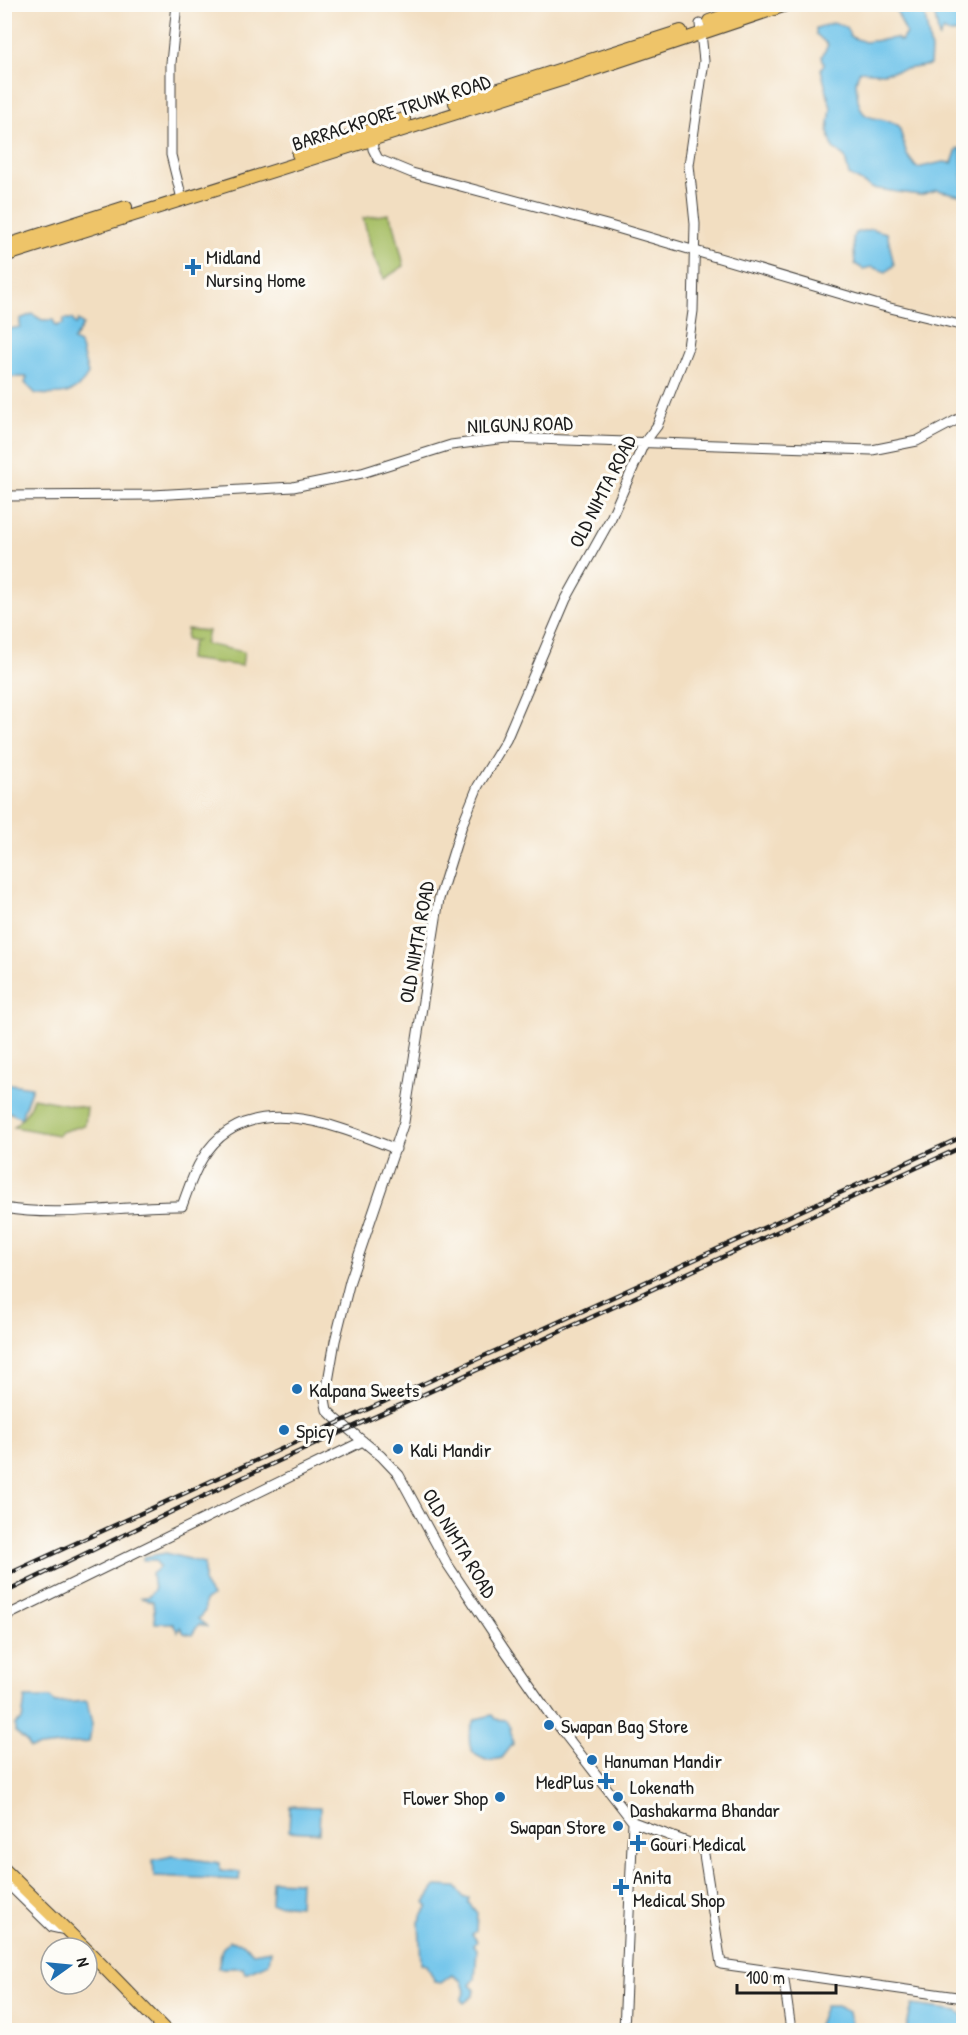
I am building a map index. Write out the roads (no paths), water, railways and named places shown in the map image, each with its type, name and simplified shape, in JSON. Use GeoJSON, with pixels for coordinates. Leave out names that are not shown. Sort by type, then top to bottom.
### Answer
{"type":"FeatureCollection","features":[{"type":"Feature","properties":{"kind":"main road","name":"BARRACKPORE TRUNK ROAD"},"geometry":{"type":"LineString","coordinates":[[4,246],[577,75],[758,4]]}},
{"type":"Feature","properties":{"kind":"main road","name":"BARRACKPORE TRUNK ROAD"},"geometry":{"type":"LineString","coordinates":[[4,256],[181,195],[702,27],[789,4]]}},
{"type":"Feature","properties":{"kind":"main road"},"geometry":{"type":"LineString","coordinates":[[4,1869],[72,1936]]}},
{"type":"Feature","properties":{"kind":"main road"},"geometry":{"type":"LineString","coordinates":[[99,1962],[165,2031]]}},
{"type":"Feature","properties":{"kind":"street"},"geometry":{"type":"LineString","coordinates":[[177,4],[171,63],[171,155],[181,195]]}},
{"type":"Feature","properties":{"kind":"street","name":"OLD NIMTA ROAD"},"geometry":{"type":"LineString","coordinates":[[633,1822],[504,1649],[446,1562],[399,1475],[327,1410],[325,1393],[350,1281],[396,1149],[414,1064],[439,899],[462,825],[478,786],[506,740],[566,599],[611,518],[644,443],[657,426],[688,347],[693,311],[695,224],[689,165],[704,61],[702,27]]}},
{"type":"Feature","properties":{"kind":"street"},"geometry":{"type":"LineString","coordinates":[[372,138],[373,149],[378,159],[412,173],[694,250],[882,306],[963,326]]}},
{"type":"Feature","properties":{"kind":"street","name":"NILGUNJ ROAD"},"geometry":{"type":"LineString","coordinates":[[4,496],[153,495],[293,487],[362,473],[451,445],[506,438],[872,450],[918,441],[963,416]]}},
{"type":"Feature","properties":{"kind":"street"},"geometry":{"type":"LineString","coordinates":[[4,1208],[54,1214],[107,1208],[182,1206],[207,1151],[246,1120],[279,1116],[298,1118],[331,1126],[396,1149]]}},
{"type":"Feature","properties":{"kind":"street"},"geometry":{"type":"LineString","coordinates":[[4,1617],[363,1441]]}},
{"type":"Feature","properties":{"kind":"street"},"geometry":{"type":"LineString","coordinates":[[624,2031],[633,1822],[703,1848],[721,1964],[963,1998]]}},
{"type":"Feature","properties":{"kind":"street"},"geometry":{"type":"LineString","coordinates":[[4,1861],[60,1917],[66,1930]]}},
{"type":"Feature","properties":{"kind":"street"},"geometry":{"type":"LineString","coordinates":[[4,1880],[52,1927],[66,1930]]}},
{"type":"Feature","properties":{"kind":"street"},"geometry":{"type":"LineString","coordinates":[[783,1973],[791,2031]]}},
{"type":"Feature","properties":{"kind":"water"},"geometry":{"type":"Polygon","coordinates":[[[894,5],[923,5],[931,50],[930,65],[883,73],[860,71],[856,81],[859,104],[866,115],[899,126],[907,155],[917,168],[943,162],[952,163],[957,149],[961,148],[963,196],[937,190],[920,195],[872,188],[849,175],[845,158],[833,148],[828,131],[831,108],[821,69],[824,64],[822,56],[828,45],[816,34],[816,28],[833,23],[846,27],[851,37],[865,42],[896,38],[901,41],[906,33],[894,5]]]}},
{"type":"Feature","properties":{"kind":"water"},"geometry":{"type":"Polygon","coordinates":[[[933,5],[963,5],[963,32],[949,33],[943,30],[939,38],[933,5]]]}},
{"type":"Feature","properties":{"kind":"water"},"geometry":{"type":"Polygon","coordinates":[[[872,229],[887,233],[894,265],[886,272],[872,267],[863,269],[855,264],[853,238],[856,233],[872,229]]]}},
{"type":"Feature","properties":{"kind":"water"},"geometry":{"type":"Polygon","coordinates":[[[32,314],[42,320],[53,320],[56,326],[63,324],[64,319],[72,319],[76,325],[78,320],[83,325],[73,341],[80,344],[88,374],[83,382],[72,391],[60,394],[36,394],[25,383],[27,377],[5,377],[5,330],[20,327],[20,319],[32,314]]]}},
{"type":"Feature","properties":{"kind":"water"},"geometry":{"type":"Polygon","coordinates":[[[4,1083],[32,1087],[21,1118],[5,1110],[4,1083]]]}},
{"type":"Feature","properties":{"kind":"water"},"geometry":{"type":"Polygon","coordinates":[[[166,1553],[204,1563],[204,1584],[212,1596],[205,1601],[205,1611],[198,1619],[208,1627],[199,1624],[192,1635],[184,1633],[180,1627],[178,1632],[172,1623],[155,1623],[153,1601],[140,1598],[149,1596],[154,1590],[152,1574],[160,1567],[155,1560],[143,1560],[143,1557],[166,1553]]]}},
{"type":"Feature","properties":{"kind":"water"},"geometry":{"type":"Polygon","coordinates":[[[25,1698],[50,1698],[55,1703],[87,1701],[92,1724],[89,1742],[30,1748],[28,1743],[15,1732],[15,1724],[22,1720],[25,1698]]]}},
{"type":"Feature","properties":{"kind":"water"},"geometry":{"type":"Polygon","coordinates":[[[492,1715],[495,1719],[506,1720],[510,1727],[513,1744],[502,1758],[489,1761],[473,1752],[470,1735],[476,1719],[492,1715]]]}},
{"type":"Feature","properties":{"kind":"water"},"geometry":{"type":"Polygon","coordinates":[[[290,1806],[320,1807],[319,1833],[289,1831],[290,1806]]]}},
{"type":"Feature","properties":{"kind":"water"},"geometry":{"type":"Polygon","coordinates":[[[172,1856],[220,1863],[220,1870],[240,1872],[239,1880],[154,1876],[153,1860],[172,1856]]]}},
{"type":"Feature","properties":{"kind":"water"},"geometry":{"type":"Polygon","coordinates":[[[272,1881],[300,1882],[299,1906],[271,1904],[272,1881]]]}},
{"type":"Feature","properties":{"kind":"water"},"geometry":{"type":"Polygon","coordinates":[[[436,1886],[456,1887],[464,1898],[469,1898],[468,1902],[477,1913],[476,1931],[472,1934],[477,1941],[474,1945],[477,1949],[475,1979],[470,1985],[474,1989],[473,1996],[464,2003],[461,2000],[465,1991],[462,1981],[452,1975],[441,1983],[435,1982],[427,1965],[421,1964],[419,1922],[428,1906],[425,1902],[436,1886]]]}},
{"type":"Feature","properties":{"kind":"water"},"geometry":{"type":"Polygon","coordinates":[[[229,1941],[243,1943],[253,1953],[271,1950],[269,1963],[245,1973],[243,1968],[218,1968],[222,1949],[229,1941]]]}},
{"type":"Feature","properties":{"kind":"water"},"geometry":{"type":"Polygon","coordinates":[[[912,2005],[958,2011],[963,2015],[963,2030],[906,2030],[912,2005]]]}},
{"type":"Feature","properties":{"kind":"water"},"geometry":{"type":"Polygon","coordinates":[[[825,2006],[837,2006],[849,2012],[852,2030],[816,2030],[825,2006]]]}},
{"type":"Feature","properties":{"kind":"railway"},"geometry":{"type":"LineString","coordinates":[[4,1576],[964,1136]]}},
{"type":"Feature","properties":{"kind":"railway"},"geometry":{"type":"LineString","coordinates":[[4,1593],[233,1482],[964,1146]]}},
{"type":"Feature","properties":{"kind":"place","name":"Midland Nursing Home"},"geometry":{"type":"Point","coordinates":[193,267]}},
{"type":"Feature","properties":{"kind":"place","name":"Kalpana Sweets"},"geometry":{"type":"Point","coordinates":[297,1389]}},
{"type":"Feature","properties":{"kind":"place","name":"Spicy"},"geometry":{"type":"Point","coordinates":[284,1430]}},
{"type":"Feature","properties":{"kind":"place","name":"Kali Mandir"},"geometry":{"type":"Point","coordinates":[398,1449]}},
{"type":"Feature","properties":{"kind":"place","name":"Swapan Bag Store"},"geometry":{"type":"Point","coordinates":[549,1725]}},
{"type":"Feature","properties":{"kind":"place","name":"Hanuman Mandir"},"geometry":{"type":"Point","coordinates":[592,1760]}},
{"type":"Feature","properties":{"kind":"place","name":"MedPlus"},"geometry":{"type":"Point","coordinates":[606,1781]}},
{"type":"Feature","properties":{"kind":"place","name":"Flower Shop"},"geometry":{"type":"Point","coordinates":[500,1797]}},
{"type":"Feature","properties":{"kind":"place","name":"Lokenath Dashakarma Bhandar"},"geometry":{"type":"Point","coordinates":[618,1797]}},
{"type":"Feature","properties":{"kind":"place","name":"Swapan Store"},"geometry":{"type":"Point","coordinates":[618,1826]}},
{"type":"Feature","properties":{"kind":"place","name":"Gouri Medical"},"geometry":{"type":"Point","coordinates":[638,1843]}},
{"type":"Feature","properties":{"kind":"place","name":"Anita Medical Shop"},"geometry":{"type":"Point","coordinates":[621,1887]}}]}
